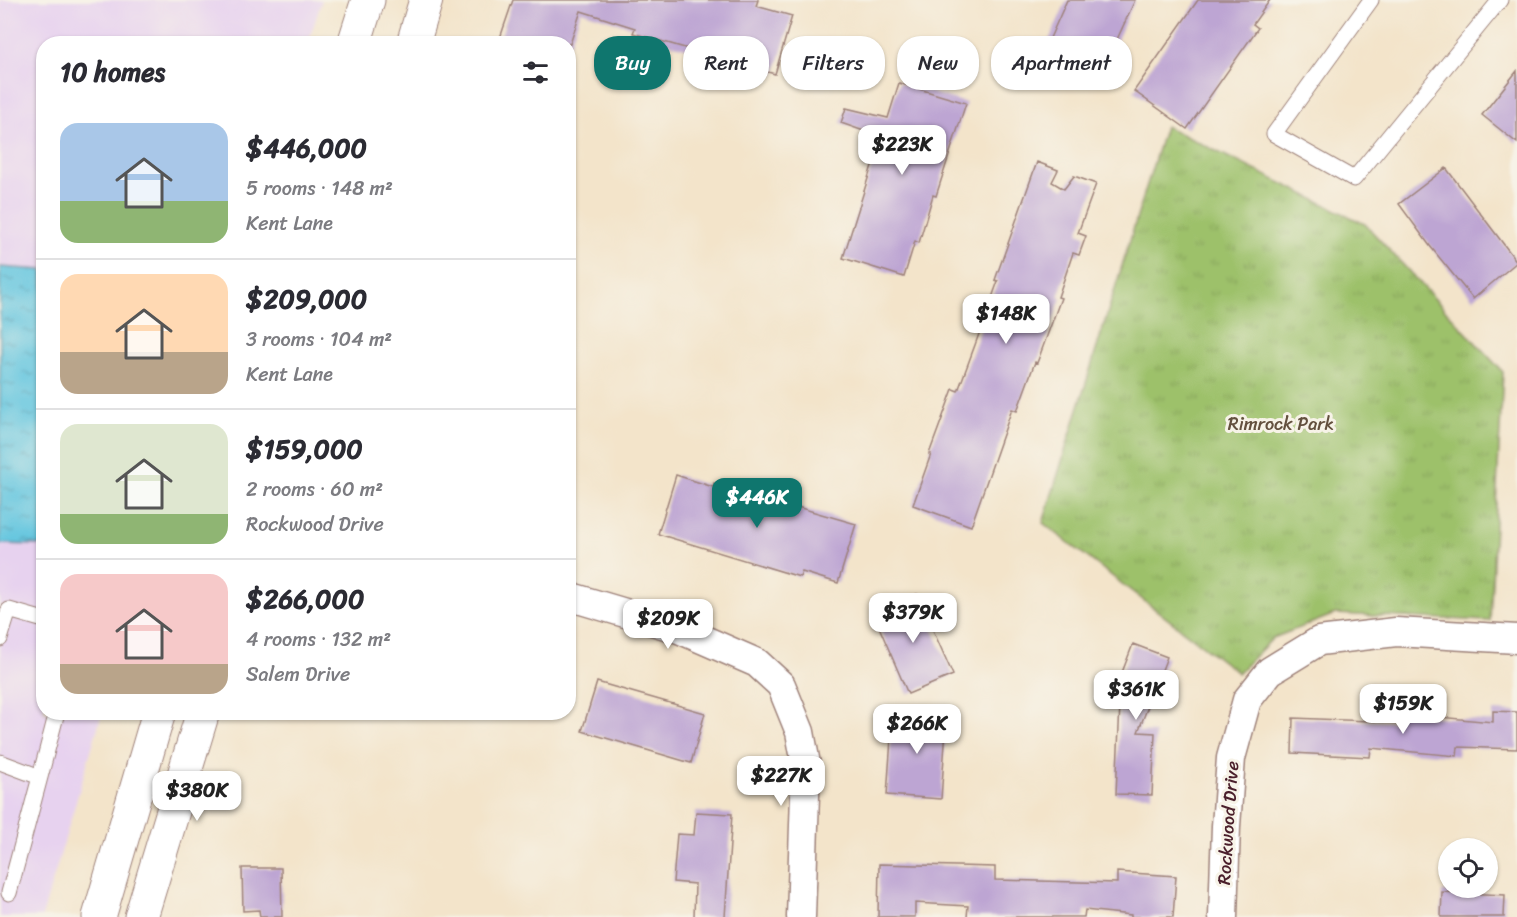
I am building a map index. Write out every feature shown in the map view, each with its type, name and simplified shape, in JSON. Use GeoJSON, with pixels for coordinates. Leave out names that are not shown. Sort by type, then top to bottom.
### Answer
{"type":"FeatureCollection","features":[{"type":"Feature","properties":{"kind":"main road"},"geometry":{"type":"LineString","coordinates":[[357,36],[368,0]]}},
{"type":"Feature","properties":{"kind":"main road"},"geometry":{"type":"LineString","coordinates":[[415,36],[426,0]]}},
{"type":"Feature","properties":{"kind":"main road"},"geometry":{"type":"LineString","coordinates":[[99,917],[157,720]]}},
{"type":"Feature","properties":{"kind":"main road"},"geometry":{"type":"LineString","coordinates":[[141,917],[201,720]]}},
{"type":"Feature","properties":{"kind":"street"},"geometry":{"type":"LineString","coordinates":[[576,598],[679,629],[757,663],[781,686],[800,732],[806,765],[801,917]]}},
{"type":"Feature","properties":{"kind":"street","name":"Rockwood Drive"},"geometry":{"type":"LineString","coordinates":[[1223,917],[1231,758],[1248,700],[1270,671],[1319,641],[1396,632],[1517,639]]}},
{"type":"Feature","properties":{"kind":"lane"},"geometry":{"type":"LineString","coordinates":[[1371,0],[1274,134],[1354,179],[1500,0]]}},
{"type":"Feature","properties":{"kind":"lane"},"geometry":{"type":"LineString","coordinates":[[0,639],[9,610],[36,618]]}},
{"type":"Feature","properties":{"kind":"lane"},"geometry":{"type":"LineString","coordinates":[[9,893],[55,720]]}},
{"type":"Feature","properties":{"kind":"lane"},"geometry":{"type":"LineString","coordinates":[[0,762],[40,777]]}},
{"type":"Feature","properties":{"kind":"shaded area"},"geometry":{"type":"Polygon","coordinates":[[[0,0],[322,0],[310,36],[36,36],[36,720],[100,720],[42,917],[0,917],[0,0]]]}},
{"type":"Feature","properties":{"kind":"green space","name":"Rimrock Park"},"geometry":{"type":"Polygon","coordinates":[[[1165,126],[1365,224],[1503,372],[1490,621],[1335,614],[1273,638],[1238,673],[1043,523],[1165,126]]]}},
{"type":"Feature","properties":{"kind":"water"},"geometry":{"type":"Polygon","coordinates":[[[0,267],[36,270],[36,545],[0,544],[0,267]]]}},
{"type":"Feature","properties":{"kind":"building"},"geometry":{"type":"Polygon","coordinates":[[[513,0],[758,0],[756,6],[792,16],[786,36],[781,36],[781,54],[775,74],[769,72],[769,36],[683,36],[683,47],[671,44],[671,36],[643,36],[633,33],[635,28],[581,11],[573,36],[501,36],[513,0]]]}},
{"type":"Feature","properties":{"kind":"building"},"geometry":{"type":"Polygon","coordinates":[[[1067,0],[1135,0],[1119,36],[1051,36],[1067,0]]]}},
{"type":"Feature","properties":{"kind":"building"},"geometry":{"type":"Polygon","coordinates":[[[1198,0],[1270,0],[1253,24],[1258,28],[1187,129],[1134,91],[1198,0]]]}},
{"type":"Feature","properties":{"kind":"building"},"geometry":{"type":"Polygon","coordinates":[[[1517,71],[1517,143],[1482,115],[1517,71]]]}},
{"type":"Feature","properties":{"kind":"building"},"geometry":{"type":"Polygon","coordinates":[[[897,89],[922,90],[966,103],[936,196],[933,195],[919,243],[915,241],[904,277],[843,258],[881,137],[841,123],[846,108],[888,118],[897,89]]]}},
{"type":"Feature","properties":{"kind":"building"},"geometry":{"type":"Polygon","coordinates":[[[1037,162],[1058,170],[1052,182],[1064,189],[1074,176],[1096,184],[1078,233],[1086,236],[1079,255],[1073,253],[1058,297],[1061,298],[1037,363],[1035,362],[1017,411],[1012,409],[971,526],[913,505],[953,389],[958,391],[975,345],[998,281],[995,280],[1037,162]]]}},
{"type":"Feature","properties":{"kind":"building"},"geometry":{"type":"Polygon","coordinates":[[[1446,168],[1517,262],[1473,299],[1399,204],[1446,168]]]}},
{"type":"Feature","properties":{"kind":"building"},"geometry":{"type":"Polygon","coordinates":[[[676,475],[713,487],[714,483],[856,524],[838,583],[802,572],[800,577],[658,534],[676,475]]]}},
{"type":"Feature","properties":{"kind":"building"},"geometry":{"type":"Polygon","coordinates":[[[917,594],[953,675],[908,694],[873,613],[917,594]]]}},
{"type":"Feature","properties":{"kind":"building"},"geometry":{"type":"Polygon","coordinates":[[[1133,644],[1167,657],[1138,732],[1155,733],[1152,795],[1116,794],[1120,704],[1111,701],[1133,644]]]}},
{"type":"Feature","properties":{"kind":"building"},"geometry":{"type":"Polygon","coordinates":[[[597,682],[705,713],[691,763],[582,731],[597,682]]]}},
{"type":"Feature","properties":{"kind":"building"},"geometry":{"type":"Polygon","coordinates":[[[893,711],[947,715],[941,799],[887,795],[893,711]]]}},
{"type":"Feature","properties":{"kind":"building"},"geometry":{"type":"Polygon","coordinates":[[[1493,711],[1517,712],[1517,749],[1458,747],[1457,756],[1371,748],[1370,757],[1292,753],[1293,718],[1394,722],[1394,713],[1493,722],[1493,711]]]}},
{"type":"Feature","properties":{"kind":"building"},"geometry":{"type":"Polygon","coordinates":[[[696,812],[732,814],[725,917],[694,917],[695,884],[673,882],[677,834],[694,835],[696,812]]]}},
{"type":"Feature","properties":{"kind":"building"},"geometry":{"type":"Polygon","coordinates":[[[879,864],[995,867],[995,880],[1117,883],[1117,872],[1176,876],[1173,917],[1131,917],[1131,915],[1085,910],[1084,917],[967,917],[968,906],[915,903],[915,917],[878,917],[879,864]]]}},
{"type":"Feature","properties":{"kind":"building"},"geometry":{"type":"Polygon","coordinates":[[[242,868],[281,868],[282,917],[260,917],[259,910],[243,911],[242,868]]]}},
{"type":"Feature","properties":{"kind":"building"},"geometry":{"type":"Polygon","coordinates":[[[1498,895],[1505,895],[1504,917],[1441,917],[1442,898],[1498,898],[1498,895]]]}}]}
